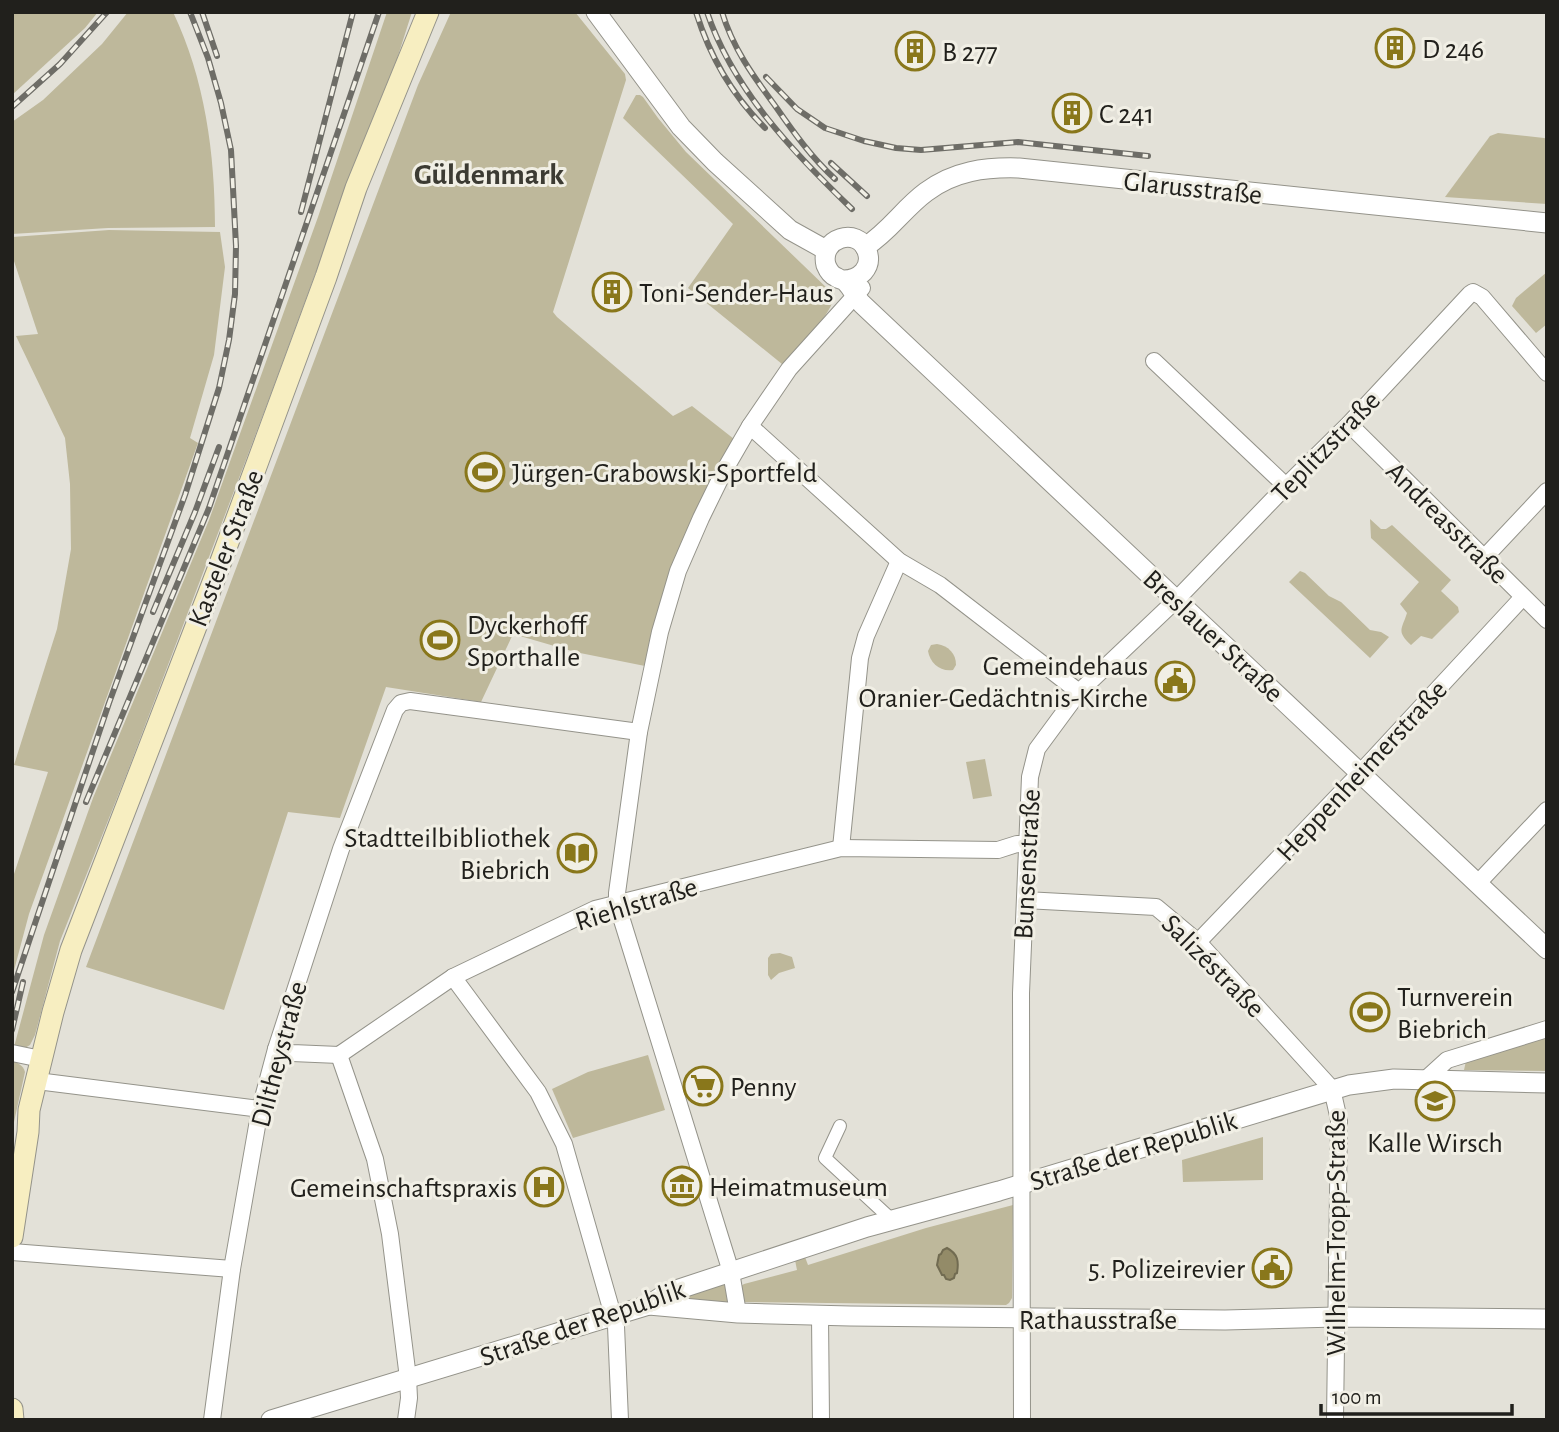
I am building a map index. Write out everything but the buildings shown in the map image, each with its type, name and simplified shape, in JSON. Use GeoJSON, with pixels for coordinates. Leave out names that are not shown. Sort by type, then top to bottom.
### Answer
{"type":"FeatureCollection","features":[{"type":"Feature","properties":{"kind":"main road","name":"Kasteler Straße"},"geometry":{"type":"LineString","coordinates":[[12,1237],[29,1110],[53,1012],[81,921],[217,572],[326,278],[356,187],[428,12]]}},
{"type":"Feature","properties":{"kind":"main road"},"geometry":{"type":"LineString","coordinates":[[12,1409],[13,1420]]}},
{"type":"Feature","properties":{"kind":"street"},"geometry":{"type":"LineString","coordinates":[[596,12],[681,127],[774,217],[790,230],[827,250]]}},
{"type":"Feature","properties":{"kind":"street","name":"Glarusstraße"},"geometry":{"type":"LineString","coordinates":[[865,247],[886,232],[925,192],[945,180],[963,173],[998,168],[1547,223]]}},
{"type":"Feature","properties":{"kind":"street"},"geometry":{"type":"LineString","coordinates":[[738,1313],[731,1272],[617,904],[639,732],[660,632],[678,571],[706,506],[750,426],[789,369],[856,284],[868,261],[865,247],[857,240],[842,237],[832,242],[825,261],[829,272],[856,284]]}},
{"type":"Feature","properties":{"kind":"street","name":"Breslauer Straße"},"geometry":{"type":"LineString","coordinates":[[856,284],[881,321],[1547,949]]}},
{"type":"Feature","properties":{"kind":"street","name":"Teplitzstraße"},"geometry":{"type":"LineString","coordinates":[[1176,600],[1349,424],[1464,299],[1474,292],[1482,297],[1547,373]]}},
{"type":"Feature","properties":{"kind":"street"},"geometry":{"type":"LineString","coordinates":[[1154,361],[1286,486]]}},
{"type":"Feature","properties":{"kind":"street","name":"Andreasstraße"},"geometry":{"type":"LineString","coordinates":[[1349,424],[1547,620]]}},
{"type":"Feature","properties":{"kind":"street"},"geometry":{"type":"LineString","coordinates":[[750,426],[899,561],[940,585],[1079,692]]}},
{"type":"Feature","properties":{"kind":"street"},"geometry":{"type":"LineString","coordinates":[[1484,558],[1547,491]]}},
{"type":"Feature","properties":{"kind":"street"},"geometry":{"type":"LineString","coordinates":[[841,848],[860,658],[866,636],[899,561]]}},
{"type":"Feature","properties":{"kind":"street","name":"Heppenheimerstraße"},"geometry":{"type":"LineString","coordinates":[[1198,942],[1360,773],[1522,597]]}},
{"type":"Feature","properties":{"kind":"street","name":"Bunsenstraße"},"geometry":{"type":"LineString","coordinates":[[1022,1420],[1021,993],[1030,777],[1037,749],[1079,692],[1176,600]]}},
{"type":"Feature","properties":{"kind":"street","name":"Diltheystraße"},"geometry":{"type":"LineString","coordinates":[[212,1420],[232,1269],[260,1109],[276,1049],[341,849],[395,710],[401,703],[410,701],[639,732]]}},
{"type":"Feature","properties":{"kind":"street"},"geometry":{"type":"LineString","coordinates":[[1477,884],[1547,810]]}},
{"type":"Feature","properties":{"kind":"street","name":"Riehlstraße"},"geometry":{"type":"LineString","coordinates":[[339,1055],[453,977],[595,909],[841,848],[998,850],[1027,844]]}},
{"type":"Feature","properties":{"kind":"street","name":"Salizéstraße"},"geometry":{"type":"LineString","coordinates":[[1025,900],[1156,906],[1198,942],[1332,1089]]}},
{"type":"Feature","properties":{"kind":"street"},"geometry":{"type":"LineString","coordinates":[[453,977],[538,1091],[564,1144],[614,1316],[620,1420]]}},
{"type":"Feature","properties":{"kind":"street"},"geometry":{"type":"LineString","coordinates":[[1425,1080],[1447,1060],[1547,1029]]}},
{"type":"Feature","properties":{"kind":"street"},"geometry":{"type":"LineString","coordinates":[[276,1049],[292,1053],[339,1055],[374,1159],[390,1234],[408,1378],[406,1420]]}},
{"type":"Feature","properties":{"kind":"street"},"geometry":{"type":"LineString","coordinates":[[14,1053],[41,1059]]}},
{"type":"Feature","properties":{"kind":"street","name":"Straße der Republik"},"geometry":{"type":"LineString","coordinates":[[271,1420],[649,1305],[667,1293],[797,1249],[1332,1089],[1372,1081],[1547,1083]]}},
{"type":"Feature","properties":{"kind":"street"},"geometry":{"type":"LineString","coordinates":[[36,1084],[260,1109]]}},
{"type":"Feature","properties":{"kind":"street","name":"Wilhelm-Tropp-Straße"},"geometry":{"type":"LineString","coordinates":[[1332,1089],[1339,1120],[1335,1420]]}},
{"type":"Feature","properties":{"kind":"street"},"geometry":{"type":"LineString","coordinates":[[840,1126],[825,1158],[892,1220]]}},
{"type":"Feature","properties":{"kind":"street"},"geometry":{"type":"LineString","coordinates":[[12,1252],[232,1269]]}},
{"type":"Feature","properties":{"kind":"street","name":"Rathausstraße"},"geometry":{"type":"LineString","coordinates":[[649,1305],[738,1313],[820,1316],[1225,1320],[1336,1317],[1547,1319]]}},
{"type":"Feature","properties":{"kind":"street"},"geometry":{"type":"LineString","coordinates":[[820,1316],[821,1420]]}},
{"type":"Feature","properties":{"kind":"shaded area"},"geometry":{"type":"Polygon","coordinates":[[[12,12],[98,12],[85,28],[12,95],[12,12]]]}},
{"type":"Feature","properties":{"kind":"shaded area"},"geometry":{"type":"Polygon","coordinates":[[[128,12],[173,12],[184,37],[206,117],[213,172],[215,227],[108,228],[12,234],[12,122],[43,100],[102,44],[128,12]]]}},
{"type":"Feature","properties":{"kind":"shaded area"},"geometry":{"type":"Polygon","coordinates":[[[387,12],[412,12],[397,59],[345,187],[272,391],[60,941],[35,1035],[30,1045],[25,1048],[14,1047],[44,935],[93,798],[209,520],[318,217],[387,12]]]}},
{"type":"Feature","properties":{"kind":"shaded area"},"geometry":{"type":"Polygon","coordinates":[[[451,12],[575,12],[625,74],[626,80],[553,312],[673,416],[692,406],[734,439],[718,466],[700,509],[645,666],[575,652],[513,634],[481,702],[386,687],[340,818],[288,812],[224,1010],[86,967],[418,85],[451,12]]]}},
{"type":"Feature","properties":{"kind":"shaded area"},"geometry":{"type":"Polygon","coordinates":[[[636,95],[643,97],[686,152],[831,292],[834,298],[825,315],[812,333],[782,364],[688,288],[733,224],[623,118],[636,95]]]}},
{"type":"Feature","properties":{"kind":"shaded area"},"geometry":{"type":"Polygon","coordinates":[[[1498,133],[1547,139],[1547,204],[1445,197],[1490,136],[1498,133]]]}},
{"type":"Feature","properties":{"kind":"shaded area"},"geometry":{"type":"Polygon","coordinates":[[[109,230],[220,232],[225,267],[214,355],[190,438],[198,443],[29,914],[12,978],[12,880],[48,772],[14,765],[57,629],[71,549],[70,484],[65,438],[16,336],[38,334],[12,255],[12,237],[109,230]]]}},
{"type":"Feature","properties":{"kind":"shaded area"},"geometry":{"type":"Polygon","coordinates":[[[1547,272],[1547,324],[1536,333],[1512,306],[1516,298],[1547,272]]]}},
{"type":"Feature","properties":{"kind":"shaded area"},"geometry":{"type":"Polygon","coordinates":[[[1370,519],[1381,529],[1392,525],[1451,580],[1441,591],[1458,607],[1459,612],[1432,639],[1421,636],[1411,645],[1403,636],[1407,613],[1400,604],[1419,582],[1371,538],[1370,519]]]}},
{"type":"Feature","properties":{"kind":"shaded area"},"geometry":{"type":"Polygon","coordinates":[[[1300,571],[1329,596],[1341,602],[1370,630],[1389,637],[1370,658],[1289,582],[1300,571]]]}},
{"type":"Feature","properties":{"kind":"shaded area"},"geometry":{"type":"Polygon","coordinates":[[[937,644],[953,654],[956,665],[953,670],[936,666],[931,659],[928,651],[931,645],[937,644]]]}},
{"type":"Feature","properties":{"kind":"shaded area"},"geometry":{"type":"Polygon","coordinates":[[[985,759],[992,796],[973,799],[966,762],[985,759]]]}},
{"type":"Feature","properties":{"kind":"shaded area"},"geometry":{"type":"Polygon","coordinates":[[[780,953],[792,957],[795,968],[779,973],[771,980],[768,975],[768,958],[771,954],[780,953]]]}},
{"type":"Feature","properties":{"kind":"shaded area"},"geometry":{"type":"Polygon","coordinates":[[[1547,1037],[1547,1071],[1464,1070],[1466,1061],[1547,1037]]]}},
{"type":"Feature","properties":{"kind":"shaded area"},"geometry":{"type":"Polygon","coordinates":[[[648,1055],[665,1110],[573,1138],[552,1089],[588,1072],[648,1055]]]}},
{"type":"Feature","properties":{"kind":"shaded area"},"geometry":{"type":"Polygon","coordinates":[[[12,1061],[20,1065],[25,1072],[12,1131],[12,1061]]]}},
{"type":"Feature","properties":{"kind":"shaded area"},"geometry":{"type":"Polygon","coordinates":[[[1263,1137],[1263,1180],[1183,1182],[1182,1160],[1263,1137]]]}},
{"type":"Feature","properties":{"kind":"shaded area"},"geometry":{"type":"Polygon","coordinates":[[[1013,1205],[1012,1298],[1006,1305],[743,1302],[738,1288],[797,1270],[795,1260],[805,1257],[808,1265],[926,1228],[1013,1205]]]}},
{"type":"Feature","properties":{"kind":"shaded area"},"geometry":{"type":"Polygon","coordinates":[[[947,1248],[956,1255],[958,1261],[957,1273],[950,1280],[942,1275],[937,1265],[939,1255],[947,1248]]]}},
{"type":"Feature","properties":{"kind":"shaded area"},"geometry":{"type":"Polygon","coordinates":[[[724,1279],[728,1306],[665,1303],[724,1279]]]}},
{"type":"Feature","properties":{"kind":"railway"},"geometry":{"type":"LineString","coordinates":[[12,107],[60,64],[107,12]]}},
{"type":"Feature","properties":{"kind":"railway"},"geometry":{"type":"LineString","coordinates":[[12,992],[109,703],[185,495],[219,388],[229,340],[235,294],[236,246],[231,150],[208,58],[190,12]]}},
{"type":"Feature","properties":{"kind":"railway"},"geometry":{"type":"LineString","coordinates":[[202,12],[217,56]]}},
{"type":"Feature","properties":{"kind":"railway"},"geometry":{"type":"LineString","coordinates":[[301,212],[353,12]]}},
{"type":"Feature","properties":{"kind":"railway"},"geometry":{"type":"LineString","coordinates":[[86,802],[209,508],[379,12]]}},
{"type":"Feature","properties":{"kind":"railway"},"geometry":{"type":"LineString","coordinates":[[696,12],[723,74],[742,102],[765,128]]}},
{"type":"Feature","properties":{"kind":"railway"},"geometry":{"type":"LineString","coordinates":[[707,12],[732,68],[767,119],[852,209]]}},
{"type":"Feature","properties":{"kind":"railway"},"geometry":{"type":"LineString","coordinates":[[722,12],[732,38],[752,74],[804,145],[835,179]]}},
{"type":"Feature","properties":{"kind":"railway"},"geometry":{"type":"LineString","coordinates":[[766,77],[797,109],[825,128],[896,148],[921,150],[1018,142],[1148,156]]}},
{"type":"Feature","properties":{"kind":"railway"},"geometry":{"type":"LineString","coordinates":[[831,163],[867,196]]}},
{"type":"Feature","properties":{"kind":"railway"},"geometry":{"type":"LineString","coordinates":[[153,612],[219,447]]}},
{"type":"Feature","properties":{"kind":"railway"},"geometry":{"type":"LineString","coordinates":[[12,1030],[23,982]]}},
{"type":"Feature","properties":{"kind":"place","name":"D 246"},"geometry":{"type":"Point","coordinates":[1395,48]}},
{"type":"Feature","properties":{"kind":"place","name":"B 277"},"geometry":{"type":"Point","coordinates":[915,51]}},
{"type":"Feature","properties":{"kind":"place","name":"C 241"},"geometry":{"type":"Point","coordinates":[1072,113]}},
{"type":"Feature","properties":{"kind":"place","name":"Toni-Sender-Haus"},"geometry":{"type":"Point","coordinates":[612,292]}},
{"type":"Feature","properties":{"kind":"place","name":"Jürgen-Grabowski-Sportfeld"},"geometry":{"type":"Point","coordinates":[485,472]}},
{"type":"Feature","properties":{"kind":"place","name":"Dyckerhoff Sporthalle"},"geometry":{"type":"Point","coordinates":[440,640]}},
{"type":"Feature","properties":{"kind":"place","name":"Gemeindehaus Oranier-Gedächtnis-Kirche"},"geometry":{"type":"Point","coordinates":[1175,681]}},
{"type":"Feature","properties":{"kind":"place","name":"Stadtteilbibliothek Biebrich"},"geometry":{"type":"Point","coordinates":[577,853]}},
{"type":"Feature","properties":{"kind":"place","name":"Turnverein Biebrich"},"geometry":{"type":"Point","coordinates":[1370,1012]}},
{"type":"Feature","properties":{"kind":"place","name":"Penny"},"geometry":{"type":"Point","coordinates":[703,1086]}},
{"type":"Feature","properties":{"kind":"place","name":"Kalle Wirsch"},"geometry":{"type":"Point","coordinates":[1435,1101]}},
{"type":"Feature","properties":{"kind":"place","name":"Heimatmuseum"},"geometry":{"type":"Point","coordinates":[682,1186]}},
{"type":"Feature","properties":{"kind":"place","name":"Gemeinschaftspraxis"},"geometry":{"type":"Point","coordinates":[544,1187]}},
{"type":"Feature","properties":{"kind":"place","name":"5. Polizeirevier"},"geometry":{"type":"Point","coordinates":[1272,1268]}},
{"type":"Feature","properties":{"kind":"district","name":"Güldenmark"},"geometry":{"type":"Point","coordinates":[489,174]}}]}
